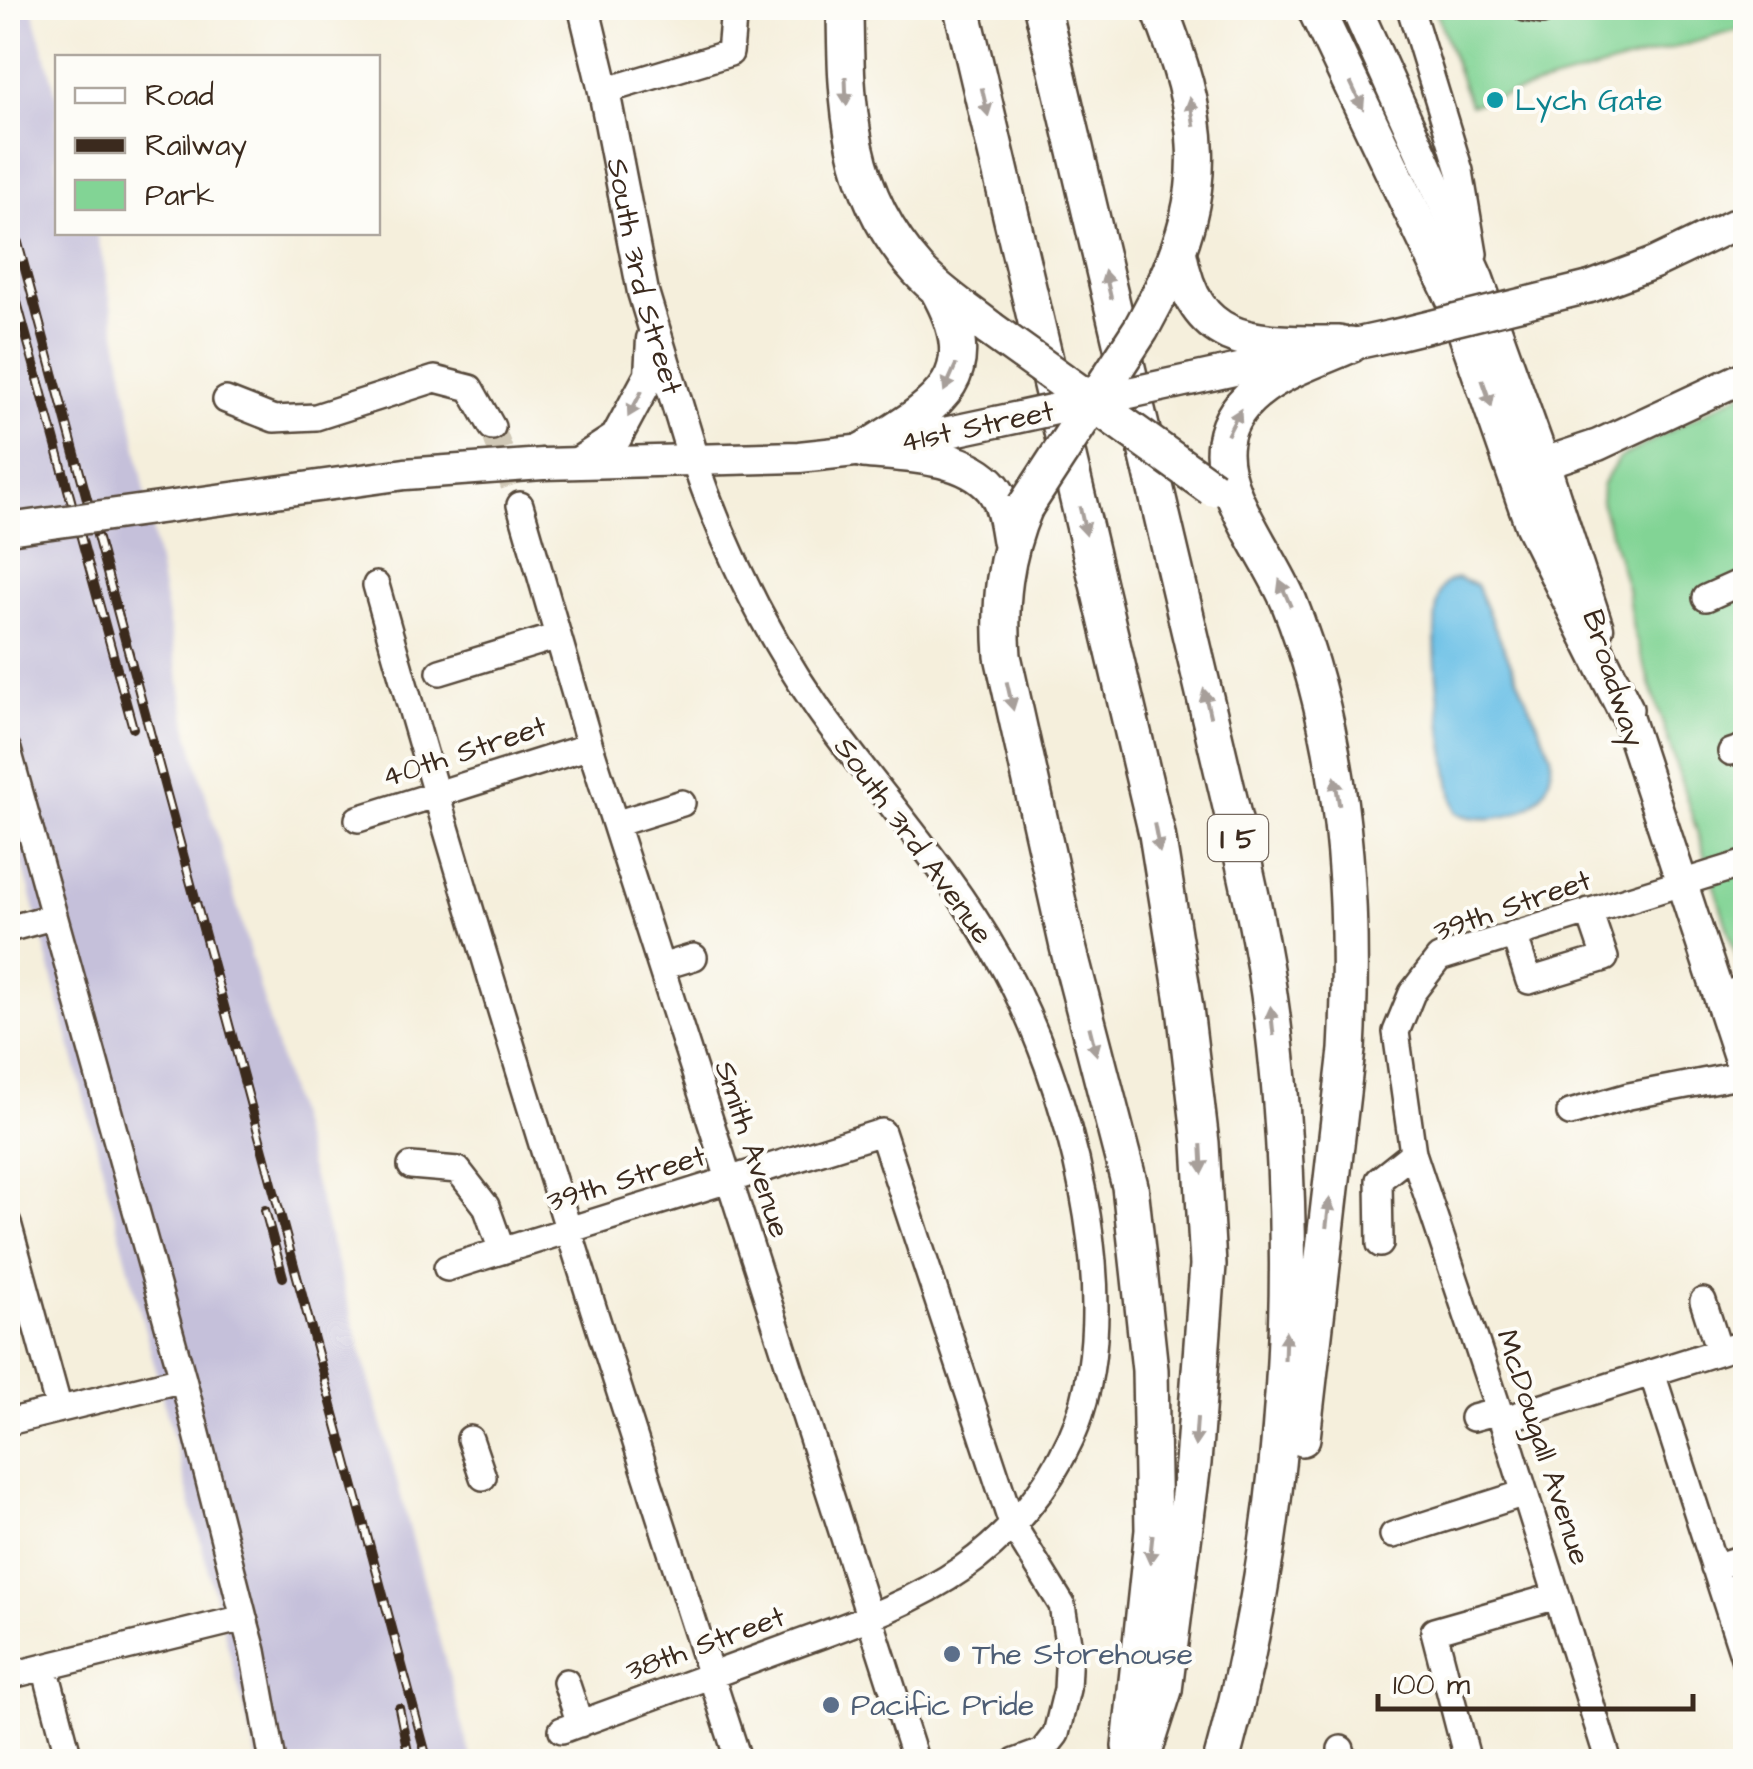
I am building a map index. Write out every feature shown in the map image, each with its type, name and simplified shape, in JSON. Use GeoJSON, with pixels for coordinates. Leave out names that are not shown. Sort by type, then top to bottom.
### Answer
{"type":"FeatureCollection","features":[{"type":"Feature","properties":{"kind":"highway"},"geometry":{"type":"LineString","coordinates":[[845,8],[846,102],[851,138],[860,172],[884,223],[910,260],[936,287],[990,329],[1212,488],[1242,514]]}},
{"type":"Feature","properties":{"kind":"highway"},"geometry":{"type":"LineString","coordinates":[[962,8],[1156,834],[1186,1008],[1202,1142],[1208,1265],[1193,1463],[1164,1690],[1142,1762]]}},
{"type":"Feature","properties":{"kind":"highway","name":"I 5"},"geometry":{"type":"LineString","coordinates":[[1042,8],[1252,897],[1272,1016],[1289,1256],[1283,1399],[1272,1526],[1242,1685],[1221,1762]]}},
{"type":"Feature","properties":{"kind":"highway"},"geometry":{"type":"LineString","coordinates":[[1128,1762],[1153,1530],[1150,1370],[1130,1186],[1068,947],[1004,668],[1000,610],[1010,541],[1025,508],[1142,329],[1179,255],[1195,181],[1194,116],[1187,82],[1159,8]]}},
{"type":"Feature","properties":{"kind":"highway"},"geometry":{"type":"LineString","coordinates":[[1315,8],[1455,302],[1533,525],[1624,709]]}},
{"type":"Feature","properties":{"kind":"highway"},"geometry":{"type":"LineString","coordinates":[[1179,255],[1192,300],[1212,324],[1233,336],[1260,341],[1350,344]]}},
{"type":"Feature","properties":{"kind":"highway"},"geometry":{"type":"LineString","coordinates":[[864,450],[928,410],[953,377],[958,347],[955,326],[936,287]]}},
{"type":"Feature","properties":{"kind":"highway"},"geometry":{"type":"LineString","coordinates":[[1242,1685],[1287,1571],[1347,1050],[1350,986],[1343,826],[1332,755],[1296,621],[1275,571],[1242,514],[1224,461],[1224,444],[1231,420],[1254,392],[1350,344]]}},
{"type":"Feature","properties":{"kind":"highway"},"geometry":{"type":"LineString","coordinates":[[864,450],[915,456],[974,472],[993,488],[1002,505],[1010,541]]}},
{"type":"Feature","properties":{"kind":"main road"},"geometry":{"type":"LineString","coordinates":[[584,8],[604,91]]}},
{"type":"Feature","properties":{"kind":"main road","name":"Broadway"},"geometry":{"type":"LineString","coordinates":[[1356,8],[1478,279],[1544,462],[1682,883],[1732,992],[1745,1076]]}},
{"type":"Feature","properties":{"kind":"main road","name":"South 3rd Street"},"geometry":{"type":"LineString","coordinates":[[604,91],[643,292],[694,460]]}},
{"type":"Feature","properties":{"kind":"main road","name":"41st Street"},"geometry":{"type":"LineString","coordinates":[[8,528],[405,474],[579,462],[799,457],[864,450],[1395,334],[1590,287],[1654,263],[1746,219]]}},
{"type":"Feature","properties":{"kind":"main road"},"geometry":{"type":"LineString","coordinates":[[579,462],[616,438],[650,375],[653,324]]}},
{"type":"Feature","properties":{"kind":"main road"},"geometry":{"type":"LineString","coordinates":[[1544,462],[1598,444],[1746,376]]}},
{"type":"Feature","properties":{"kind":"street"},"geometry":{"type":"LineString","coordinates":[[604,91],[730,53],[734,8]]}},
{"type":"Feature","properties":{"kind":"street","name":"Broadway"},"geometry":{"type":"LineString","coordinates":[[1410,8],[1460,170],[1478,279]]}},
{"type":"Feature","properties":{"kind":"street"},"geometry":{"type":"LineString","coordinates":[[1525,8],[1550,8]]}},
{"type":"Feature","properties":{"kind":"street"},"geometry":{"type":"LineString","coordinates":[[226,400],[274,419],[316,417],[435,379],[470,388],[492,427]]}},
{"type":"Feature","properties":{"kind":"street","name":"South 3rd Avenue"},"geometry":{"type":"LineString","coordinates":[[694,460],[711,509],[762,618],[817,706],[959,891],[1000,961],[1036,1030],[1076,1158],[1092,1272],[1095,1329],[1086,1388],[1072,1436],[1043,1488],[1012,1524],[962,1569],[870,1617]]}},
{"type":"Feature","properties":{"kind":"street","name":"Smith Avenue"},"geometry":{"type":"LineString","coordinates":[[520,505],[590,746],[916,1762]]}},
{"type":"Feature","properties":{"kind":"street"},"geometry":{"type":"LineString","coordinates":[[1706,598],[1746,580]]}},
{"type":"Feature","properties":{"kind":"street"},"geometry":{"type":"LineString","coordinates":[[376,585],[435,794],[569,1230],[739,1762]]}},
{"type":"Feature","properties":{"kind":"street"},"geometry":{"type":"LineString","coordinates":[[440,672],[558,636]]}},
{"type":"Feature","properties":{"kind":"street","name":"40th Street"},"geometry":{"type":"LineString","coordinates":[[358,819],[590,746]]}},
{"type":"Feature","properties":{"kind":"street"},"geometry":{"type":"LineString","coordinates":[[8,750],[183,1378],[257,1669],[273,1762]]}},
{"type":"Feature","properties":{"kind":"street"},"geometry":{"type":"LineString","coordinates":[[615,824],[682,804]]}},
{"type":"Feature","properties":{"kind":"street","name":"39th Street"},"geometry":{"type":"LineString","coordinates":[[1413,1153],[1396,1032],[1412,993],[1439,958],[1746,863]]}},
{"type":"Feature","properties":{"kind":"street"},"geometry":{"type":"LineString","coordinates":[[1514,934],[1529,982],[1604,958],[1589,912]]}},
{"type":"Feature","properties":{"kind":"street"},"geometry":{"type":"LineString","coordinates":[[8,929],[52,917]]}},
{"type":"Feature","properties":{"kind":"street"},"geometry":{"type":"LineString","coordinates":[[660,967],[694,957]]}},
{"type":"Feature","properties":{"kind":"street"},"geometry":{"type":"LineString","coordinates":[[1570,1113],[1629,1096],[1745,1076]]}},
{"type":"Feature","properties":{"kind":"street","name":"39th Street"},"geometry":{"type":"LineString","coordinates":[[447,1268],[882,1132],[1012,1524]]}},
{"type":"Feature","properties":{"kind":"street"},"geometry":{"type":"LineString","coordinates":[[1380,1244],[1379,1180],[1413,1153]]}},
{"type":"Feature","properties":{"kind":"street","name":"McDougall Avenue"},"geometry":{"type":"LineString","coordinates":[[1413,1153],[1501,1415],[1609,1762]]}},
{"type":"Feature","properties":{"kind":"street"},"geometry":{"type":"LineString","coordinates":[[411,1166],[458,1170],[486,1206],[502,1251]]}},
{"type":"Feature","properties":{"kind":"street"},"geometry":{"type":"LineString","coordinates":[[8,1223],[59,1409]]}},
{"type":"Feature","properties":{"kind":"street"},"geometry":{"type":"LineString","coordinates":[[1703,1301],[1718,1351]]}},
{"type":"Feature","properties":{"kind":"street"},"geometry":{"type":"LineString","coordinates":[[1473,1418],[1501,1415],[1746,1343]]}},
{"type":"Feature","properties":{"kind":"street"},"geometry":{"type":"LineString","coordinates":[[1652,1373],[1746,1664]]}},
{"type":"Feature","properties":{"kind":"street"},"geometry":{"type":"LineString","coordinates":[[8,1422],[183,1378]]}},
{"type":"Feature","properties":{"kind":"street"},"geometry":{"type":"LineString","coordinates":[[470,1439],[483,1476]]}},
{"type":"Feature","properties":{"kind":"street"},"geometry":{"type":"LineString","coordinates":[[1393,1535],[1525,1493]]}},
{"type":"Feature","properties":{"kind":"street"},"geometry":{"type":"LineString","coordinates":[[1012,1524],[1062,1605],[1070,1650],[1067,1688],[1056,1734],[1042,1752],[1014,1762]]}},
{"type":"Feature","properties":{"kind":"street"},"geometry":{"type":"LineString","coordinates":[[1714,1567],[1746,1557]]}},
{"type":"Feature","properties":{"kind":"street"},"geometry":{"type":"LineString","coordinates":[[1468,1762],[1434,1632],[1557,1596]]}},
{"type":"Feature","properties":{"kind":"street","name":"38th Street"},"geometry":{"type":"LineString","coordinates":[[566,1682],[571,1727],[870,1617]]}},
{"type":"Feature","properties":{"kind":"street"},"geometry":{"type":"LineString","coordinates":[[8,1676],[244,1618]]}},
{"type":"Feature","properties":{"kind":"street"},"geometry":{"type":"LineString","coordinates":[[44,1667],[70,1762]]}},
{"type":"Feature","properties":{"kind":"shaded area"},"geometry":{"type":"Polygon","coordinates":[[[8,8],[32,8],[55,90],[55,235],[97,235],[102,254],[189,734],[472,1761],[258,1761],[8,807],[8,8]]]}},
{"type":"Feature","properties":{"kind":"green space"},"geometry":{"type":"Polygon","coordinates":[[[1435,8],[1745,8],[1745,28],[1470,105],[1435,8]]]}},
{"type":"Feature","properties":{"kind":"green space"},"geometry":{"type":"Polygon","coordinates":[[[1745,391],[1745,983],[1633,630],[1627,589],[1601,501],[1602,486],[1618,459],[1745,391]]]}},
{"type":"Feature","properties":{"kind":"water"},"geometry":{"type":"Polygon","coordinates":[[[1458,578],[1476,585],[1551,754],[1545,789],[1535,801],[1507,816],[1456,813],[1442,731],[1435,627],[1444,585],[1458,578]]]}},
{"type":"Feature","properties":{"kind":"tunnel"},"geometry":{"type":"LineString","coordinates":[[492,427],[520,505]]}},
{"type":"Feature","properties":{"kind":"railway"},"geometry":{"type":"LineString","coordinates":[[8,206],[428,1762]]}},
{"type":"Feature","properties":{"kind":"railway"},"geometry":{"type":"LineString","coordinates":[[8,269],[133,728]]}},
{"type":"Feature","properties":{"kind":"railway"},"geometry":{"type":"LineString","coordinates":[[265,1210],[283,1277]]}},
{"type":"Feature","properties":{"kind":"railway"},"geometry":{"type":"LineString","coordinates":[[399,1708],[410,1762]]}},
{"type":"Feature","properties":{"kind":"place","name":"Lych Gate"},"geometry":{"type":"Point","coordinates":[1495,100]}},
{"type":"Feature","properties":{"kind":"place","name":"The Storehouse"},"geometry":{"type":"Point","coordinates":[952,1654]}},
{"type":"Feature","properties":{"kind":"place","name":"Pacific Pride"},"geometry":{"type":"Point","coordinates":[831,1705]}}]}
